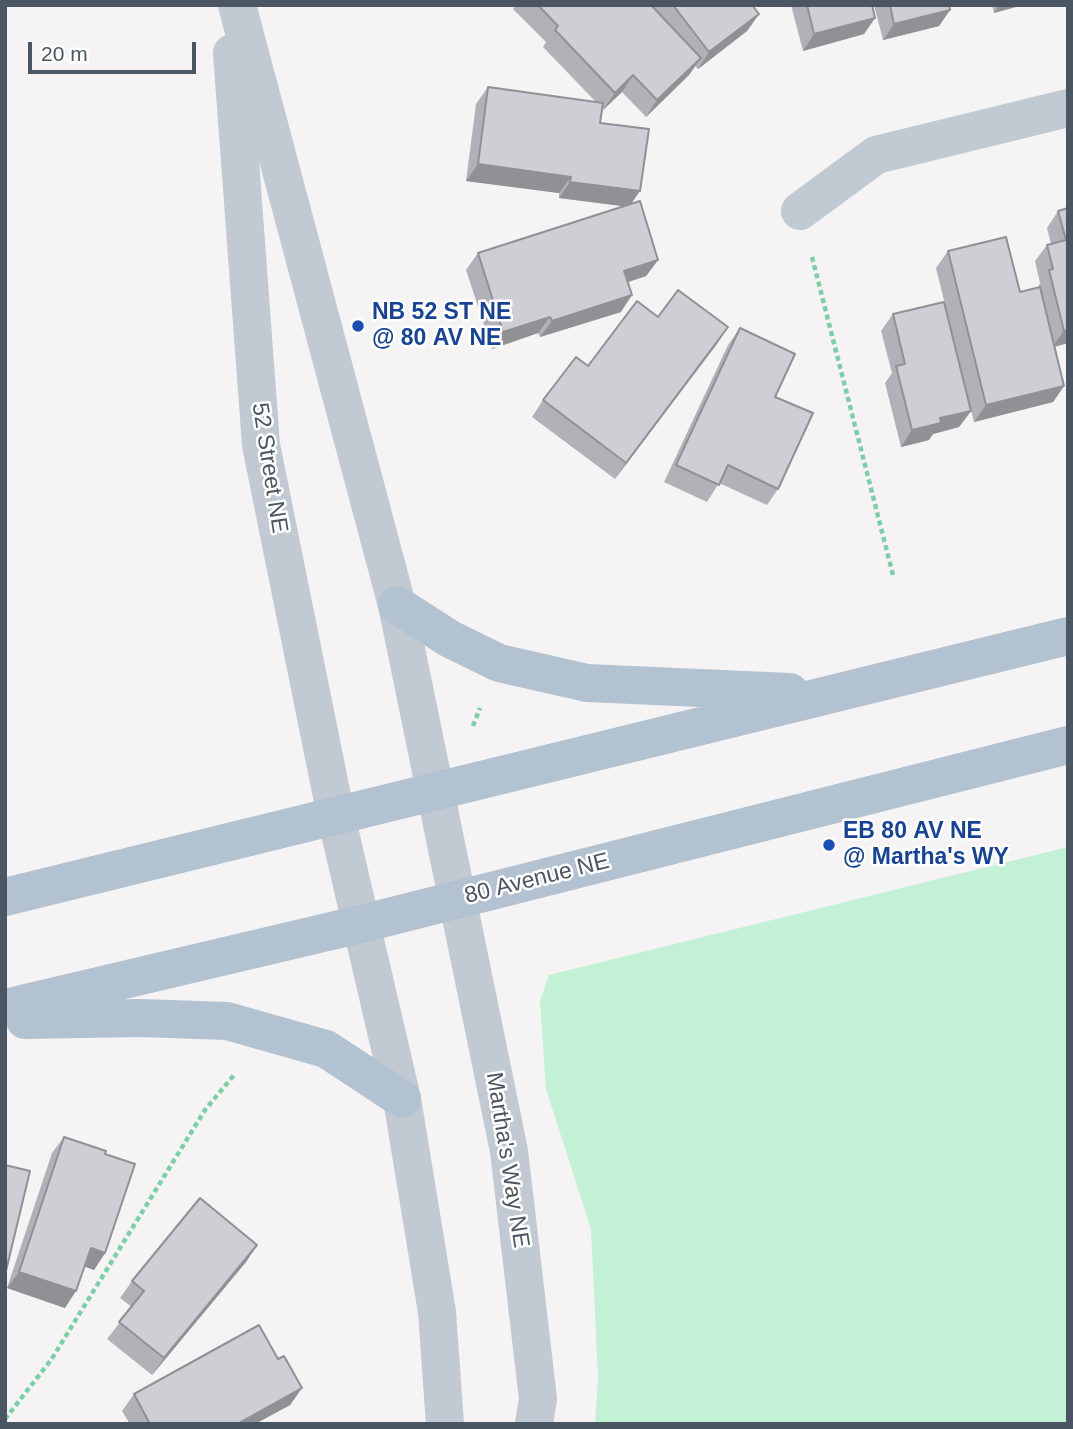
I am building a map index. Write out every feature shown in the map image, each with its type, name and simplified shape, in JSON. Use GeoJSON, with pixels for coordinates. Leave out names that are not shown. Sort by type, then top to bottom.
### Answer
{"type":"FeatureCollection","features":[{"type":"Feature","properties":{"kind":"main road"},"geometry":{"type":"LineString","coordinates":[[397,605],[450,639],[499,663],[586,683],[834,694]]}},
{"type":"Feature","properties":{"kind":"main road"},"geometry":{"type":"LineString","coordinates":[[5,897],[1068,636]]}},
{"type":"Feature","properties":{"kind":"main road","name":"80 Avenue NE"},"geometry":{"type":"LineString","coordinates":[[5,1008],[361,924],[1068,745]]}},
{"type":"Feature","properties":{"kind":"main road"},"geometry":{"type":"LineString","coordinates":[[5,1020],[141,1018],[227,1021],[326,1049],[402,1099]]}},
{"type":"Feature","properties":{"kind":"street","name":"52 Street NE"},"geometry":{"type":"LineString","coordinates":[[228,5],[261,445],[335,816],[361,924]]}},
{"type":"Feature","properties":{"kind":"street"},"geometry":{"type":"LineString","coordinates":[[237,5],[397,605],[458,898]]}},
{"type":"Feature","properties":{"kind":"street"},"geometry":{"type":"LineString","coordinates":[[800,211],[876,155],[1068,108]]}},
{"type":"Feature","properties":{"kind":"street","name":"Martha's Way NE"},"geometry":{"type":"LineString","coordinates":[[458,898],[509,1151],[538,1399],[534,1424]]}},
{"type":"Feature","properties":{"kind":"street"},"geometry":{"type":"LineString","coordinates":[[361,924],[402,1099],[437,1312],[445,1424]]}},
{"type":"Feature","properties":{"kind":"path"},"geometry":{"type":"LineString","coordinates":[[800,211],[893,575]]}},
{"type":"Feature","properties":{"kind":"path"},"geometry":{"type":"LineString","coordinates":[[471,731],[481,706]]}},
{"type":"Feature","properties":{"kind":"path"},"geometry":{"type":"LineString","coordinates":[[5,1419],[51,1360],[205,1111],[241,1066]]}},
{"type":"Feature","properties":{"kind":"green space"},"geometry":{"type":"Polygon","coordinates":[[[1068,847],[1068,1424],[595,1424],[598,1378],[591,1229],[546,1089],[540,1001],[549,975],[1068,847]]]}},
{"type":"Feature","properties":{"kind":"building"},"geometry":{"type":"Polygon","coordinates":[[[538,5],[651,5],[701,58],[657,100],[633,75],[615,93],[555,30],[558,26],[538,5]]]}},
{"type":"Feature","properties":{"kind":"building"},"geometry":{"type":"Polygon","coordinates":[[[673,5],[752,5],[759,14],[709,52],[673,5]]]}},
{"type":"Feature","properties":{"kind":"building"},"geometry":{"type":"Polygon","coordinates":[[[807,5],[872,5],[875,18],[814,34],[807,5]]]}},
{"type":"Feature","properties":{"kind":"building"},"geometry":{"type":"Polygon","coordinates":[[[890,5],[949,5],[950,10],[894,24],[890,5]]]}},
{"type":"Feature","properties":{"kind":"building"},"geometry":{"type":"Polygon","coordinates":[[[488,87],[603,103],[600,123],[649,129],[640,191],[570,182],[571,177],[478,164],[488,87]]]}},
{"type":"Feature","properties":{"kind":"building"},"geometry":{"type":"Polygon","coordinates":[[[640,201],[658,260],[624,271],[632,295],[552,321],[550,317],[503,332],[478,253],[640,201]]]}},
{"type":"Feature","properties":{"kind":"building"},"geometry":{"type":"Polygon","coordinates":[[[1068,208],[1068,330],[1064,331],[1049,270],[1053,269],[1047,245],[1066,240],[1058,211],[1068,208]]]}},
{"type":"Feature","properties":{"kind":"building"},"geometry":{"type":"Polygon","coordinates":[[[1006,237],[1020,292],[1040,287],[1064,386],[986,405],[948,251],[1006,237]]]}},
{"type":"Feature","properties":{"kind":"building"},"geometry":{"type":"Polygon","coordinates":[[[678,290],[728,327],[626,463],[543,400],[576,357],[588,366],[637,301],[658,317],[678,290]]]}},
{"type":"Feature","properties":{"kind":"building"},"geometry":{"type":"Polygon","coordinates":[[[944,302],[971,411],[940,418],[941,423],[912,430],[896,366],[905,364],[893,314],[944,302]]]}},
{"type":"Feature","properties":{"kind":"building"},"geometry":{"type":"Polygon","coordinates":[[[740,328],[795,354],[775,397],[813,413],[778,489],[728,465],[719,485],[676,465],[740,328]]]}},
{"type":"Feature","properties":{"kind":"building"},"geometry":{"type":"Polygon","coordinates":[[[64,1137],[135,1164],[105,1253],[91,1248],[76,1291],[19,1272],[64,1137]]]}},
{"type":"Feature","properties":{"kind":"building"},"geometry":{"type":"Polygon","coordinates":[[[5,1165],[30,1171],[5,1275],[5,1165]]]}},
{"type":"Feature","properties":{"kind":"building"},"geometry":{"type":"Polygon","coordinates":[[[200,1198],[257,1245],[164,1358],[119,1322],[144,1291],[132,1281],[200,1198]]]}},
{"type":"Feature","properties":{"kind":"building"},"geometry":{"type":"Polygon","coordinates":[[[259,1325],[278,1359],[284,1356],[302,1388],[237,1424],[150,1424],[134,1394],[259,1325]]]}},
{"type":"Feature","properties":{"kind":"place","name":"NB 52 ST NE @ 80 AV NE"},"geometry":{"type":"Point","coordinates":[358,326]}},
{"type":"Feature","properties":{"kind":"place","name":"EB 80 AV NE @ Martha's WY"},"geometry":{"type":"Point","coordinates":[829,845]}}]}
